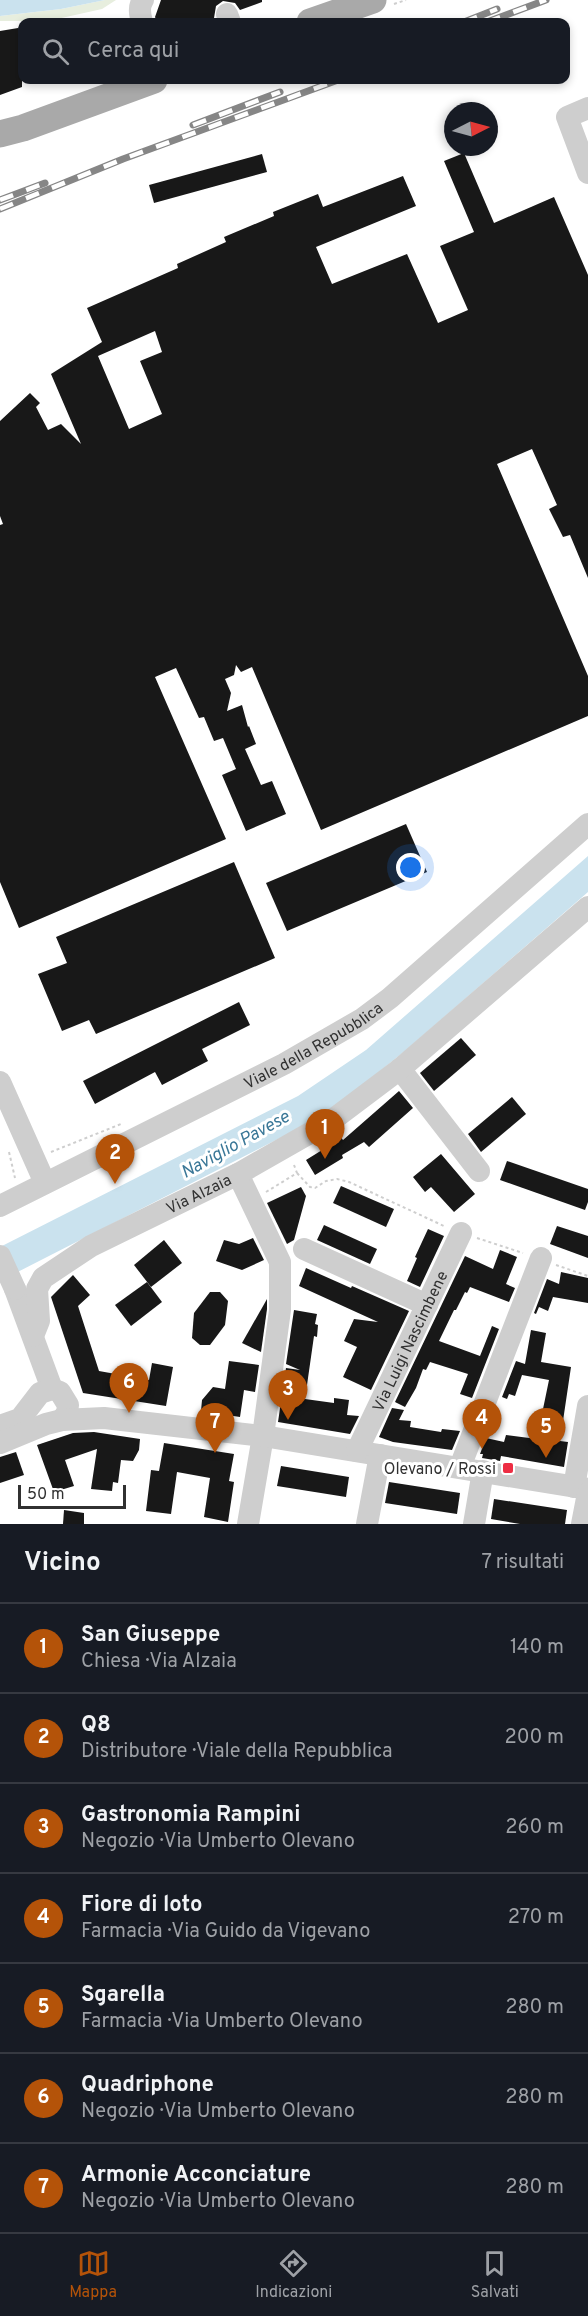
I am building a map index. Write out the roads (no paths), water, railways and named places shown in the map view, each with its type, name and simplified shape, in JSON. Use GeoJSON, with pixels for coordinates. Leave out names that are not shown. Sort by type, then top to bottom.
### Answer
{"type":"FeatureCollection","features":[{"type":"Feature","properties":{"kind":"main road"},"geometry":{"type":"LineString","coordinates":[[321,18],[373,0]]}},
{"type":"Feature","properties":{"kind":"main road"},"geometry":{"type":"LineString","coordinates":[[0,134],[23,128],[143,84]]}},
{"type":"Feature","properties":{"kind":"street"},"geometry":{"type":"LineString","coordinates":[[141,18],[140,4],[143,0]]}},
{"type":"Feature","properties":{"kind":"street"},"geometry":{"type":"LineString","coordinates":[[153,18],[157,0]]}},
{"type":"Feature","properties":{"kind":"street"},"geometry":{"type":"LineString","coordinates":[[588,108],[567,117],[588,173]]}},
{"type":"Feature","properties":{"kind":"street","name":"Viale della Repubblica"},"geometry":{"type":"LineString","coordinates":[[9,1201],[284,1064],[362,1019],[390,998],[588,824]]}},
{"type":"Feature","properties":{"kind":"street","name":"Via Alzaia"},"geometry":{"type":"LineString","coordinates":[[33,1336],[39,1321],[37,1289],[44,1278],[91,1246],[238,1174],[331,1121],[400,1069],[588,907]]}},
{"type":"Feature","properties":{"kind":"street"},"geometry":{"type":"LineString","coordinates":[[400,1069],[480,1171]]}},
{"type":"Feature","properties":{"kind":"street"},"geometry":{"type":"LineString","coordinates":[[0,1082],[45,1183]]}},
{"type":"Feature","properties":{"kind":"street"},"geometry":{"type":"LineString","coordinates":[[238,1174],[280,1262],[280,1310],[263,1436],[248,1524]]}},
{"type":"Feature","properties":{"kind":"street","name":"Via Luigi Nascimbene"},"geometry":{"type":"LineString","coordinates":[[367,1524],[369,1453],[427,1305],[461,1233]]}},
{"type":"Feature","properties":{"kind":"street"},"geometry":{"type":"LineString","coordinates":[[304,1249],[427,1305]]}},
{"type":"Feature","properties":{"kind":"street"},"geometry":{"type":"LineString","coordinates":[[0,1256],[61,1405]]}},
{"type":"Feature","properties":{"kind":"street"},"geometry":{"type":"LineString","coordinates":[[460,1467],[541,1258]]}},
{"type":"Feature","properties":{"kind":"street"},"geometry":{"type":"LineString","coordinates":[[0,1426],[20,1419],[40,1393],[61,1405],[104,1418],[263,1436],[583,1489]]}},
{"type":"Feature","properties":{"kind":"street"},"geometry":{"type":"LineString","coordinates":[[0,1443],[46,1424],[61,1405]]}},
{"type":"Feature","properties":{"kind":"street"},"geometry":{"type":"LineString","coordinates":[[582,1524],[588,1406]]}},
{"type":"Feature","properties":{"kind":"street"},"geometry":{"type":"LineString","coordinates":[[474,1524],[483,1471]]}},
{"type":"Feature","properties":{"kind":"water"},"geometry":{"type":"Polygon","coordinates":[[[0,0],[105,0],[61,9],[0,16],[0,0]]]}},
{"type":"Feature","properties":{"kind":"water","name":"Naviglio Pavese"},"geometry":{"type":"Polygon","coordinates":[[[588,856],[588,892],[406,1050],[327,1114],[0,1281],[0,1247],[298,1096],[366,1050],[588,856]]]}},
{"type":"Feature","properties":{"kind":"railway"},"geometry":{"type":"LineString","coordinates":[[498,18],[546,0]]}},
{"type":"Feature","properties":{"kind":"railway"},"geometry":{"type":"LineString","coordinates":[[474,18],[497,9]]}},
{"type":"Feature","properties":{"kind":"railway"},"geometry":{"type":"LineString","coordinates":[[0,209],[123,159],[327,84]]}},
{"type":"Feature","properties":{"kind":"railway"},"geometry":{"type":"LineString","coordinates":[[193,125],[280,92]]}},
{"type":"Feature","properties":{"kind":"railway"},"geometry":{"type":"LineString","coordinates":[[0,200],[45,183]]}},
{"type":"Feature","properties":{"kind":"place","name":"San Giuseppe"},"geometry":{"type":"Point","coordinates":[325,1159]}},
{"type":"Feature","properties":{"kind":"place","name":"Q8"},"geometry":{"type":"Point","coordinates":[115,1184]}},
{"type":"Feature","properties":{"kind":"place","name":"Quadriphone"},"geometry":{"type":"Point","coordinates":[129,1413]}},
{"type":"Feature","properties":{"kind":"place","name":"Gastronomia Rampini"},"geometry":{"type":"Point","coordinates":[288,1420]}},
{"type":"Feature","properties":{"kind":"place","name":"Fiore di loto"},"geometry":{"type":"Point","coordinates":[482,1449]}},
{"type":"Feature","properties":{"kind":"place","name":"Armonie Acconciature"},"geometry":{"type":"Point","coordinates":[215,1453]}},
{"type":"Feature","properties":{"kind":"place","name":"Sgarella"},"geometry":{"type":"Point","coordinates":[546,1458]}},
{"type":"Feature","properties":{"kind":"place","name":"Olevano / Rossi"},"geometry":{"type":"Point","coordinates":[508,1468]}}]}
